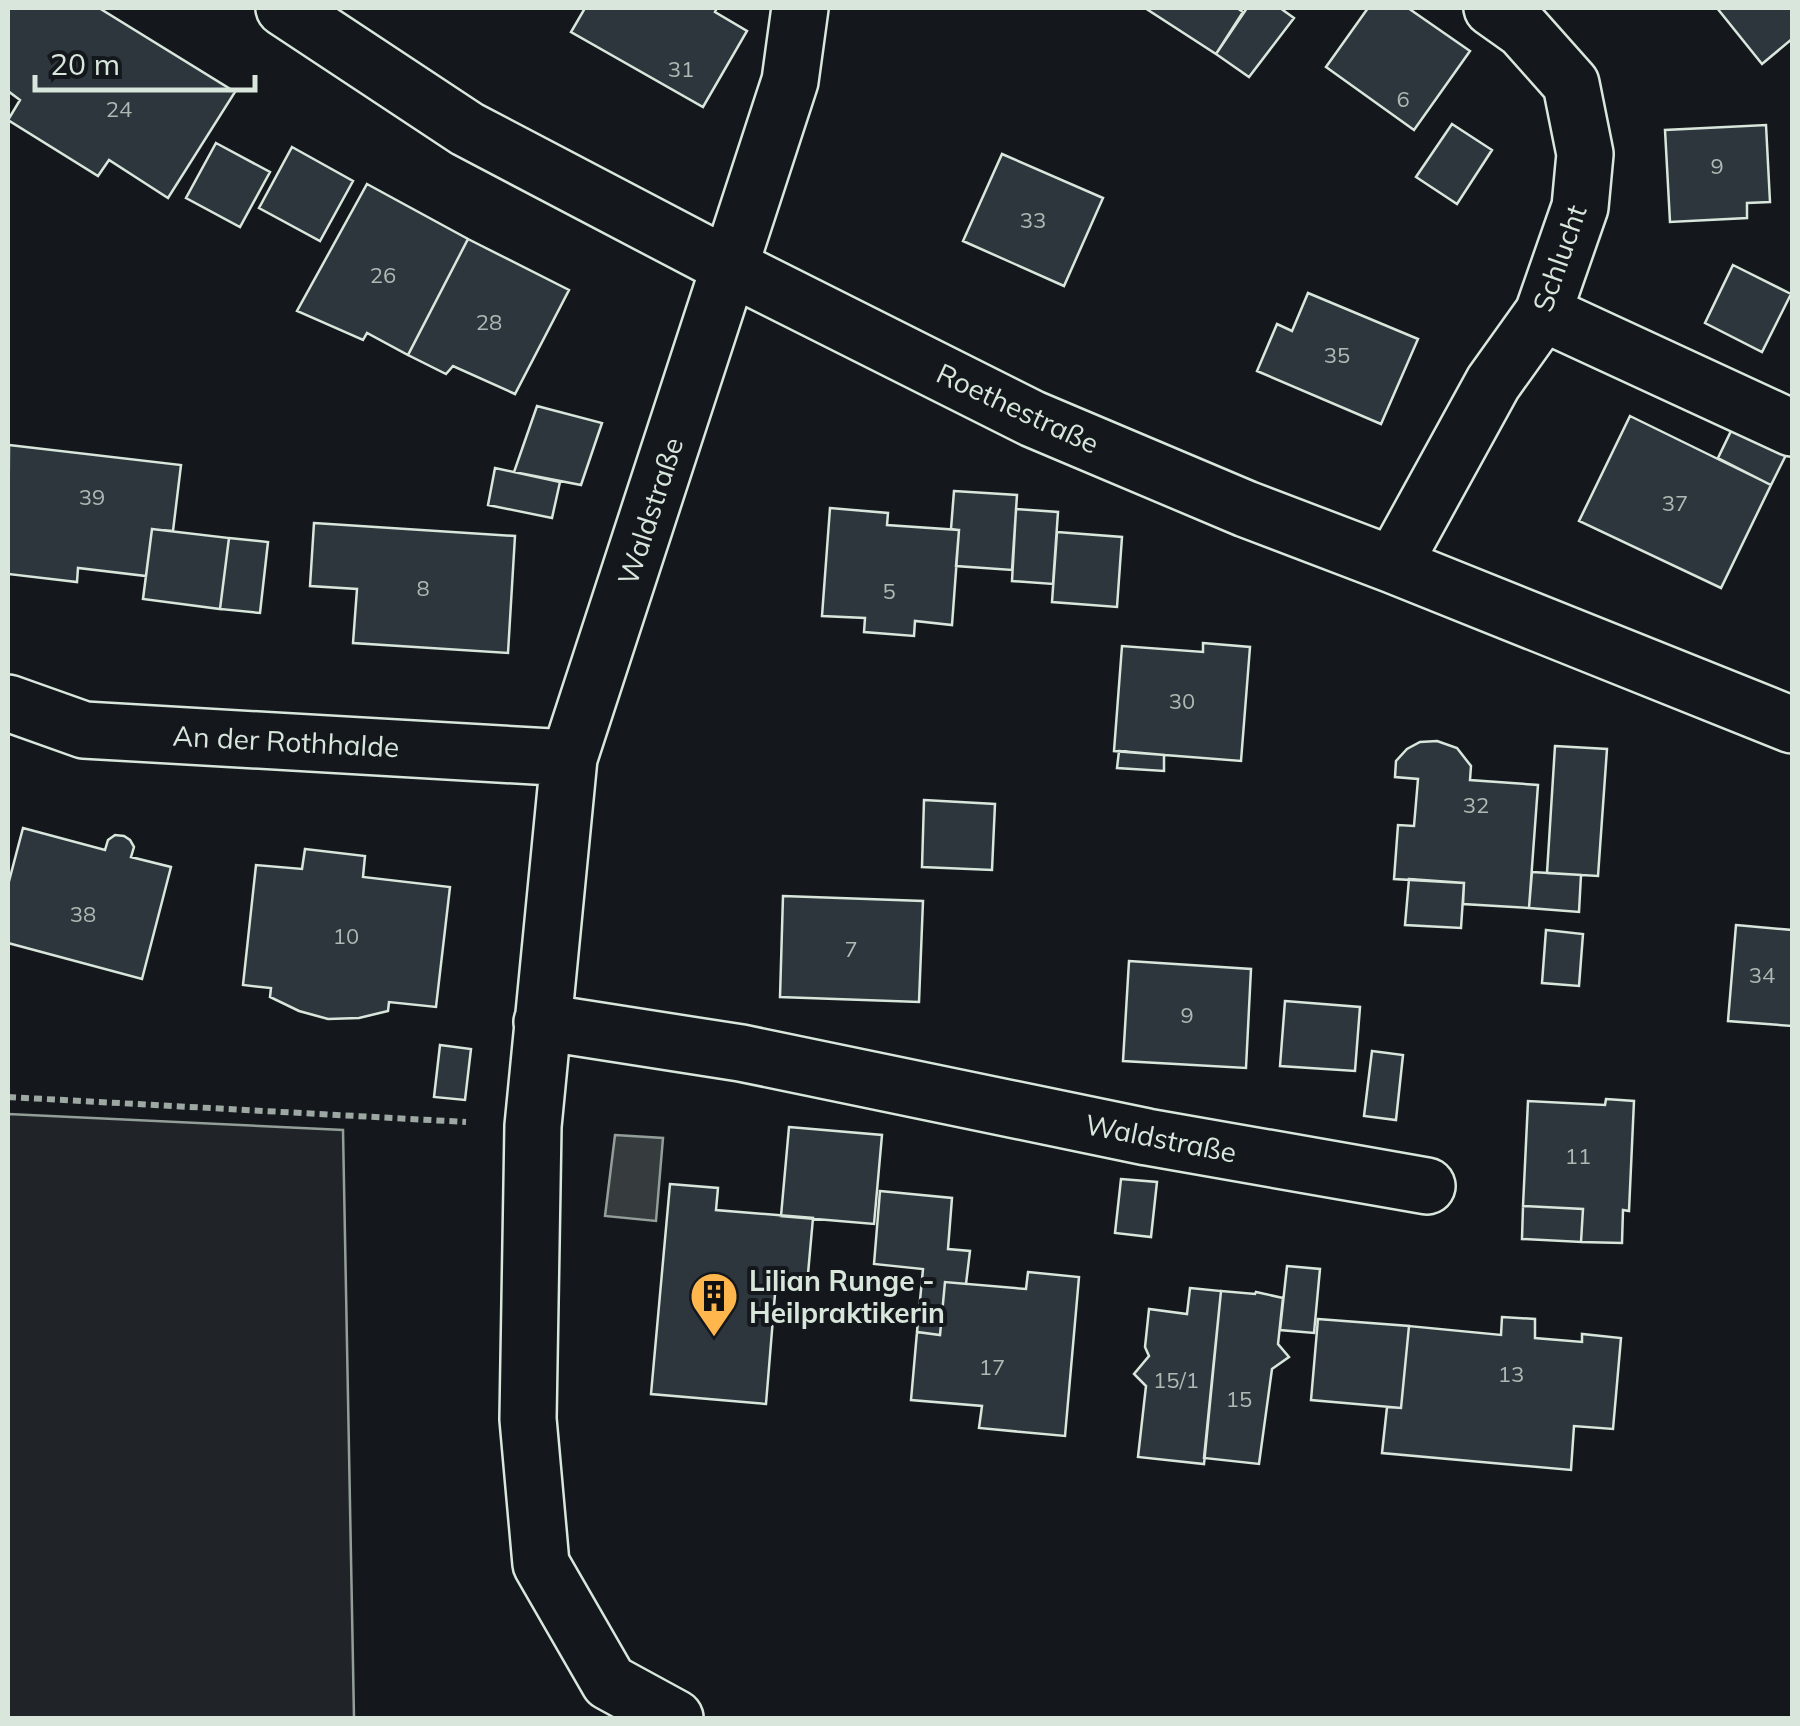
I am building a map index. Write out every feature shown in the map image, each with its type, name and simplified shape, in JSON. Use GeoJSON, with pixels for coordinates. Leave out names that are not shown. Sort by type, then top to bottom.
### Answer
{"type":"FeatureCollection","features":[{"type":"Feature","properties":{"kind":"street","name":"Roethestraße"},"geometry":{"type":"LineString","coordinates":[[284,8],[467,128],[730,267],[1032,419],[1246,509],[1792,725]]}},
{"type":"Feature","properties":{"kind":"street","name":"Waldstraße"},"geometry":{"type":"LineString","coordinates":[[675,1718],[609,1682],[542,1564],[528,1418],[533,1126],[569,758],[790,81],[800,8]]}},
{"type":"Feature","properties":{"kind":"street","name":"Schlucht"},"geometry":{"type":"LineString","coordinates":[[1394,565],[1493,383],[1544,313],[1580,207],[1585,154],[1571,84],[1524,30],[1492,8]]}},
{"type":"Feature","properties":{"kind":"street"},"geometry":{"type":"LineString","coordinates":[[1544,313],[1792,428]]}},
{"type":"Feature","properties":{"kind":"street","name":"An der Rothhalde"},"geometry":{"type":"LineString","coordinates":[[8,704],[84,730],[569,758]]}},
{"type":"Feature","properties":{"kind":"street","name":"Waldstraße"},"geometry":{"type":"LineString","coordinates":[[542,1022],[741,1054],[1146,1137],[1427,1186]]}},
{"type":"Feature","properties":{"kind":"path"},"geometry":{"type":"LineString","coordinates":[[8,1097],[533,1126]]}},
{"type":"Feature","properties":{"kind":"shaded area"},"geometry":{"type":"Polygon","coordinates":[[[8,1114],[343,1130],[354,1718],[8,1718],[8,1114]]]}},
{"type":"Feature","properties":{"kind":"shaded area"},"geometry":{"type":"Polygon","coordinates":[[[615,1135],[663,1138],[656,1221],[605,1216],[615,1135]]]}},
{"type":"Feature","properties":{"kind":"building"},"geometry":{"type":"Polygon","coordinates":[[[8,8],[99,8],[235,92],[168,198],[109,160],[98,176],[8,120],[20,100],[8,91],[8,8]]]}},
{"type":"Feature","properties":{"kind":"building"},"geometry":{"type":"Polygon","coordinates":[[[585,8],[717,8],[715,12],[747,31],[703,107],[571,32],[585,8]]]}},
{"type":"Feature","properties":{"kind":"building"},"geometry":{"type":"Polygon","coordinates":[[[1145,8],[1237,8],[1243,12],[1216,54],[1145,8]]]}},
{"type":"Feature","properties":{"kind":"building"},"geometry":{"type":"Polygon","coordinates":[[[1247,8],[1280,8],[1294,18],[1249,77],[1216,54],[1247,8]]]}},
{"type":"Feature","properties":{"kind":"building"},"geometry":{"type":"Polygon","coordinates":[[[1368,8],[1408,8],[1470,51],[1414,130],[1326,67],[1368,8]]]}},
{"type":"Feature","properties":{"kind":"building"},"geometry":{"type":"Polygon","coordinates":[[[1717,8],[1792,8],[1792,39],[1762,64],[1717,8]]]}},
{"type":"Feature","properties":{"kind":"building"},"geometry":{"type":"Polygon","coordinates":[[[1452,124],[1492,150],[1457,204],[1416,177],[1452,124]]]}},
{"type":"Feature","properties":{"kind":"building"},"geometry":{"type":"Polygon","coordinates":[[[1766,125],[1770,202],[1747,203],[1747,218],[1670,222],[1665,130],[1766,125]]]}},
{"type":"Feature","properties":{"kind":"building"},"geometry":{"type":"Polygon","coordinates":[[[216,143],[270,172],[240,227],[186,198],[216,143]]]}},
{"type":"Feature","properties":{"kind":"building"},"geometry":{"type":"Polygon","coordinates":[[[292,147],[353,181],[320,241],[259,208],[292,147]]]}},
{"type":"Feature","properties":{"kind":"building"},"geometry":{"type":"Polygon","coordinates":[[[1002,154],[1103,198],[1064,286],[963,241],[1002,154]]]}},
{"type":"Feature","properties":{"kind":"building"},"geometry":{"type":"Polygon","coordinates":[[[367,184],[468,239],[408,355],[367,333],[363,340],[297,311],[367,184]]]}},
{"type":"Feature","properties":{"kind":"building"},"geometry":{"type":"Polygon","coordinates":[[[468,239],[569,290],[515,394],[453,366],[446,374],[408,355],[468,239]]]}},
{"type":"Feature","properties":{"kind":"building"},"geometry":{"type":"Polygon","coordinates":[[[1733,265],[1791,294],[1762,352],[1705,323],[1733,265]]]}},
{"type":"Feature","properties":{"kind":"building"},"geometry":{"type":"Polygon","coordinates":[[[1308,293],[1418,339],[1381,424],[1257,371],[1277,324],[1292,331],[1308,293]]]}},
{"type":"Feature","properties":{"kind":"building"},"geometry":{"type":"Polygon","coordinates":[[[537,406],[602,423],[581,485],[514,472],[537,406]]]}},
{"type":"Feature","properties":{"kind":"building"},"geometry":{"type":"Polygon","coordinates":[[[1630,416],[1771,485],[1721,588],[1579,521],[1630,416]]]}},
{"type":"Feature","properties":{"kind":"building"},"geometry":{"type":"Polygon","coordinates":[[[1732,429],[1786,455],[1771,485],[1718,458],[1732,429]]]}},
{"type":"Feature","properties":{"kind":"building"},"geometry":{"type":"Polygon","coordinates":[[[9,445],[181,465],[173,531],[152,529],[146,576],[78,568],[77,582],[8,574],[9,445]]]}},
{"type":"Feature","properties":{"kind":"building"},"geometry":{"type":"Polygon","coordinates":[[[495,468],[560,482],[552,518],[488,505],[495,468]]]}},
{"type":"Feature","properties":{"kind":"building"},"geometry":{"type":"Polygon","coordinates":[[[954,491],[1017,495],[1012,570],[956,566],[959,530],[951,529],[954,491]]]}},
{"type":"Feature","properties":{"kind":"building"},"geometry":{"type":"Polygon","coordinates":[[[830,508],[888,513],[887,525],[959,530],[952,625],[915,621],[914,636],[864,632],[865,618],[822,616],[830,508]]]}},
{"type":"Feature","properties":{"kind":"building"},"geometry":{"type":"Polygon","coordinates":[[[1016,509],[1058,512],[1053,584],[1012,581],[1016,509]]]}},
{"type":"Feature","properties":{"kind":"building"},"geometry":{"type":"Polygon","coordinates":[[[314,523],[515,536],[508,653],[353,643],[357,589],[310,586],[314,523]]]}},
{"type":"Feature","properties":{"kind":"building"},"geometry":{"type":"Polygon","coordinates":[[[152,529],[229,538],[220,609],[143,599],[152,529]]]}},
{"type":"Feature","properties":{"kind":"building"},"geometry":{"type":"Polygon","coordinates":[[[1057,532],[1122,537],[1117,607],[1052,602],[1057,532]]]}},
{"type":"Feature","properties":{"kind":"building"},"geometry":{"type":"Polygon","coordinates":[[[229,538],[268,542],[260,613],[220,609],[229,538]]]}},
{"type":"Feature","properties":{"kind":"building"},"geometry":{"type":"Polygon","coordinates":[[[1203,643],[1250,647],[1241,761],[1114,751],[1122,646],[1203,652],[1203,643]]]}},
{"type":"Feature","properties":{"kind":"building"},"geometry":{"type":"Polygon","coordinates":[[[1437,741],[1457,748],[1471,766],[1470,780],[1538,785],[1529,908],[1463,904],[1464,883],[1394,879],[1398,825],[1414,826],[1418,779],[1395,777],[1396,761],[1420,742],[1437,741]]]}},
{"type":"Feature","properties":{"kind":"building"},"geometry":{"type":"Polygon","coordinates":[[[1555,746],[1607,749],[1598,876],[1547,873],[1555,746]]]}},
{"type":"Feature","properties":{"kind":"building"},"geometry":{"type":"Polygon","coordinates":[[[1119,751],[1164,755],[1164,771],[1117,768],[1119,751]]]}},
{"type":"Feature","properties":{"kind":"building"},"geometry":{"type":"Polygon","coordinates":[[[924,800],[995,804],[992,870],[922,867],[924,800]]]}},
{"type":"Feature","properties":{"kind":"building"},"geometry":{"type":"Polygon","coordinates":[[[23,828],[105,850],[108,840],[115,835],[124,836],[134,847],[131,857],[171,867],[142,979],[8,943],[8,885],[23,828]]]}},
{"type":"Feature","properties":{"kind":"building"},"geometry":{"type":"Polygon","coordinates":[[[305,849],[365,856],[363,877],[450,887],[436,1007],[389,1002],[388,1011],[359,1018],[328,1019],[270,997],[271,988],[243,985],[256,865],[302,869],[305,849]]]}},
{"type":"Feature","properties":{"kind":"building"},"geometry":{"type":"Polygon","coordinates":[[[1532,872],[1581,875],[1579,912],[1529,908],[1532,872]]]}},
{"type":"Feature","properties":{"kind":"building"},"geometry":{"type":"Polygon","coordinates":[[[1409,879],[1464,883],[1461,928],[1405,925],[1409,879]]]}},
{"type":"Feature","properties":{"kind":"building"},"geometry":{"type":"Polygon","coordinates":[[[783,896],[923,901],[919,1002],[780,997],[783,896]]]}},
{"type":"Feature","properties":{"kind":"building"},"geometry":{"type":"Polygon","coordinates":[[[1736,925],[1792,930],[1792,1026],[1728,1021],[1736,925]]]}},
{"type":"Feature","properties":{"kind":"building"},"geometry":{"type":"Polygon","coordinates":[[[1546,930],[1583,934],[1579,986],[1542,983],[1546,930]]]}},
{"type":"Feature","properties":{"kind":"building"},"geometry":{"type":"Polygon","coordinates":[[[1129,961],[1251,969],[1246,1068],[1123,1061],[1129,961]]]}},
{"type":"Feature","properties":{"kind":"building"},"geometry":{"type":"Polygon","coordinates":[[[1285,1001],[1360,1007],[1355,1071],[1280,1066],[1285,1001]]]}},
{"type":"Feature","properties":{"kind":"building"},"geometry":{"type":"Polygon","coordinates":[[[440,1045],[471,1049],[465,1100],[434,1097],[440,1045]]]}},
{"type":"Feature","properties":{"kind":"building"},"geometry":{"type":"Polygon","coordinates":[[[1372,1051],[1403,1055],[1396,1120],[1364,1116],[1372,1051]]]}},
{"type":"Feature","properties":{"kind":"building"},"geometry":{"type":"Polygon","coordinates":[[[1606,1099],[1634,1101],[1629,1211],[1623,1210],[1622,1243],[1581,1242],[1583,1209],[1523,1206],[1528,1101],[1605,1105],[1606,1099]]]}},
{"type":"Feature","properties":{"kind":"building"},"geometry":{"type":"Polygon","coordinates":[[[789,1127],[882,1135],[874,1224],[781,1216],[789,1127]]]}},
{"type":"Feature","properties":{"kind":"building"},"geometry":{"type":"Polygon","coordinates":[[[1121,1179],[1157,1182],[1151,1237],[1115,1233],[1121,1179]]]}},
{"type":"Feature","properties":{"kind":"building","name":"Lilian Runge - Heilpraktikerin"},"geometry":{"type":"Polygon","coordinates":[[[670,1184],[718,1188],[716,1210],[813,1218],[807,1285],[776,1282],[766,1404],[651,1394],[670,1184]]]}},
{"type":"Feature","properties":{"kind":"building"},"geometry":{"type":"Polygon","coordinates":[[[880,1191],[952,1198],[948,1249],[970,1251],[966,1284],[945,1282],[940,1335],[917,1332],[923,1269],[874,1264],[880,1191]]]}},
{"type":"Feature","properties":{"kind":"building"},"geometry":{"type":"Polygon","coordinates":[[[1523,1206],[1583,1209],[1581,1242],[1522,1239],[1523,1206]]]}},
{"type":"Feature","properties":{"kind":"building"},"geometry":{"type":"Polygon","coordinates":[[[1287,1266],[1320,1269],[1314,1333],[1280,1330],[1287,1266]]]}},
{"type":"Feature","properties":{"kind":"building"},"geometry":{"type":"Polygon","coordinates":[[[1028,1272],[1079,1277],[1065,1436],[979,1428],[982,1406],[911,1400],[917,1332],[940,1335],[945,1282],[1026,1289],[1028,1272]]]}},
{"type":"Feature","properties":{"kind":"building"},"geometry":{"type":"Polygon","coordinates":[[[1190,1288],[1221,1291],[1204,1464],[1138,1457],[1146,1386],[1134,1374],[1149,1356],[1145,1347],[1149,1309],[1187,1314],[1190,1288]]]}},
{"type":"Feature","properties":{"kind":"building"},"geometry":{"type":"Polygon","coordinates":[[[1221,1291],[1283,1298],[1278,1344],[1289,1357],[1272,1369],[1259,1464],[1204,1458],[1221,1291]]]}},
{"type":"Feature","properties":{"kind":"building"},"geometry":{"type":"Polygon","coordinates":[[[1502,1317],[1535,1319],[1535,1338],[1582,1342],[1582,1334],[1621,1338],[1613,1429],[1574,1426],[1571,1470],[1382,1453],[1387,1407],[1401,1408],[1409,1326],[1501,1335],[1502,1317]]]}},
{"type":"Feature","properties":{"kind":"building"},"geometry":{"type":"Polygon","coordinates":[[[1318,1319],[1409,1326],[1401,1408],[1311,1400],[1318,1319]]]}},
{"type":"Feature","properties":{"kind":"place","name":"Lilian Runge - Heilpraktikerin"},"geometry":{"type":"Point","coordinates":[714,1338]}}]}
